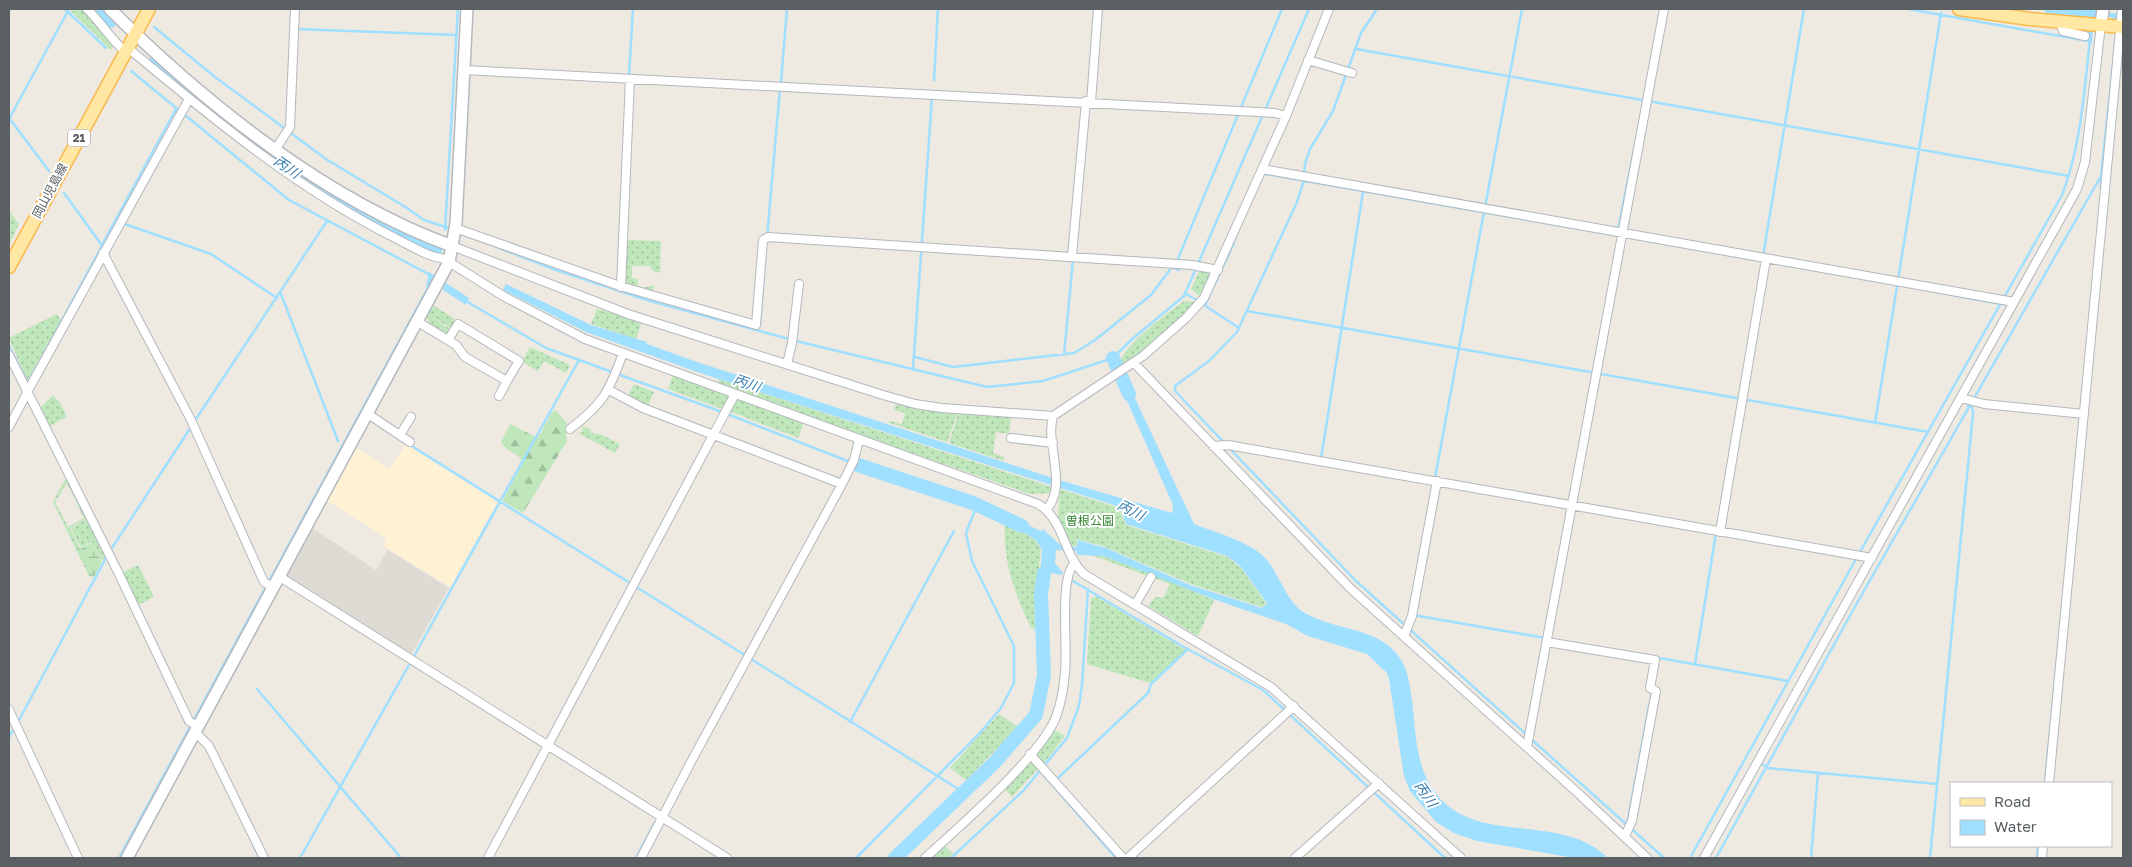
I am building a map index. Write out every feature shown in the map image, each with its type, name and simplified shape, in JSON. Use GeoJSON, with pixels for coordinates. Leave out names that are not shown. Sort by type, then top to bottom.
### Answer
{"type":"FeatureCollection","features":[{"type":"Feature","properties":{"kind":"main road"},"geometry":{"type":"LineString","coordinates":[[1959,9],[2060,22],[2102,16],[2122,19]]}},
{"type":"Feature","properties":{"kind":"main road","name":"岡山児島線"},"geometry":{"type":"LineString","coordinates":[[9,267],[147,11]]}},
{"type":"Feature","properties":{"kind":"street"},"geometry":{"type":"LineString","coordinates":[[87,9],[101,22],[117,44],[315,194],[374,228],[439,259],[449,260],[505,297],[585,339],[859,440],[1022,496],[1047,509],[1057,523],[1074,564],[1089,578],[1259,679],[1289,711],[1374,788],[1461,858]]}},
{"type":"Feature","properties":{"kind":"street"},"geometry":{"type":"LineString","coordinates":[[110,9],[186,79],[275,150],[375,212],[415,232],[628,314],[835,381],[916,404],[1053,416],[1069,408],[1114,375],[1134,363],[1201,302],[1218,270],[1286,116],[1329,9]]}},
{"type":"Feature","properties":{"kind":"street"},"geometry":{"type":"LineString","coordinates":[[275,150],[288,131],[295,9]]}},
{"type":"Feature","properties":{"kind":"street"},"geometry":{"type":"LineString","coordinates":[[127,858],[270,586],[280,577],[418,322],[449,260],[456,228],[466,9]]}},
{"type":"Feature","properties":{"kind":"street"},"geometry":{"type":"LineString","coordinates":[[1072,256],[1098,9]]}},
{"type":"Feature","properties":{"kind":"street"},"geometry":{"type":"LineString","coordinates":[[1528,740],[1548,640],[1620,235],[1664,9]]}},
{"type":"Feature","properties":{"kind":"street"},"geometry":{"type":"LineString","coordinates":[[1704,858],[1872,558],[1968,400],[2006,301],[2082,177],[2102,16]]}},
{"type":"Feature","properties":{"kind":"street"},"geometry":{"type":"LineString","coordinates":[[2049,782],[2082,414],[2122,19]]}},
{"type":"Feature","properties":{"kind":"street"},"geometry":{"type":"LineString","coordinates":[[2060,22],[2063,31],[2085,36]]}},
{"type":"Feature","properties":{"kind":"street"},"geometry":{"type":"LineString","coordinates":[[1308,60],[1349,72]]}},
{"type":"Feature","properties":{"kind":"street"},"geometry":{"type":"LineString","coordinates":[[464,70],[1236,110],[1275,113],[1286,116]]}},
{"type":"Feature","properties":{"kind":"street"},"geometry":{"type":"LineString","coordinates":[[619,286],[630,80]]}},
{"type":"Feature","properties":{"kind":"street"},"geometry":{"type":"LineString","coordinates":[[9,427],[102,252],[188,99]]}},
{"type":"Feature","properties":{"kind":"street"},"geometry":{"type":"LineString","coordinates":[[1262,169],[1620,235],[2006,301]]}},
{"type":"Feature","properties":{"kind":"street"},"geometry":{"type":"LineString","coordinates":[[456,228],[619,286],[756,326],[767,238],[1072,256],[1197,266],[1218,270]]}},
{"type":"Feature","properties":{"kind":"street"},"geometry":{"type":"LineString","coordinates":[[102,252],[191,420],[270,586]]}},
{"type":"Feature","properties":{"kind":"street"},"geometry":{"type":"LineString","coordinates":[[1718,532],[1764,260]]}},
{"type":"Feature","properties":{"kind":"street"},"geometry":{"type":"LineString","coordinates":[[787,364],[793,340],[799,284]]}},
{"type":"Feature","properties":{"kind":"street"},"geometry":{"type":"LineString","coordinates":[[418,322],[456,345],[465,357],[507,381]]}},
{"type":"Feature","properties":{"kind":"street"},"geometry":{"type":"LineString","coordinates":[[448,340],[458,324],[519,361],[499,396]]}},
{"type":"Feature","properties":{"kind":"street"},"geometry":{"type":"LineString","coordinates":[[570,429],[595,409],[609,390],[623,353]]}},
{"type":"Feature","properties":{"kind":"street"},"geometry":{"type":"LineString","coordinates":[[9,355],[195,727],[209,746],[264,858]]}},
{"type":"Feature","properties":{"kind":"street"},"geometry":{"type":"LineString","coordinates":[[1134,363],[1350,588],[1406,630],[1628,830],[1647,858]]}},
{"type":"Feature","properties":{"kind":"street"},"geometry":{"type":"LineString","coordinates":[[609,390],[643,408],[712,433],[840,484]]}},
{"type":"Feature","properties":{"kind":"street"},"geometry":{"type":"LineString","coordinates":[[488,858],[712,433],[726,413],[735,394]]}},
{"type":"Feature","properties":{"kind":"street"},"geometry":{"type":"LineString","coordinates":[[1968,400],[2082,414]]}},
{"type":"Feature","properties":{"kind":"street"},"geometry":{"type":"LineString","coordinates":[[368,414],[410,442]]}},
{"type":"Feature","properties":{"kind":"street"},"geometry":{"type":"LineString","coordinates":[[1047,509],[1052,504],[1055,491],[1053,416]]}},
{"type":"Feature","properties":{"kind":"street"},"geometry":{"type":"LineString","coordinates":[[400,434],[411,417]]}},
{"type":"Feature","properties":{"kind":"street"},"geometry":{"type":"LineString","coordinates":[[1011,438],[1053,443]]}},
{"type":"Feature","properties":{"kind":"street"},"geometry":{"type":"LineString","coordinates":[[641,858],[853,462],[859,440]]}},
{"type":"Feature","properties":{"kind":"street"},"geometry":{"type":"LineString","coordinates":[[1214,446],[1225,444],[1436,484],[1571,505],[1872,558]]}},
{"type":"Feature","properties":{"kind":"street"},"geometry":{"type":"LineString","coordinates":[[1406,630],[1412,615],[1436,484]]}},
{"type":"Feature","properties":{"kind":"street"},"geometry":{"type":"LineString","coordinates":[[925,858],[1030,754],[1052,725],[1059,704],[1066,671],[1067,586],[1069,572],[1074,564]]}},
{"type":"Feature","properties":{"kind":"street"},"geometry":{"type":"LineString","coordinates":[[280,577],[727,858]]}},
{"type":"Feature","properties":{"kind":"street"},"geometry":{"type":"LineString","coordinates":[[1135,605],[1151,577]]}},
{"type":"Feature","properties":{"kind":"street"},"geometry":{"type":"LineString","coordinates":[[1548,640],[1655,660],[1652,690],[1656,691],[1628,830]]}},
{"type":"Feature","properties":{"kind":"street"},"geometry":{"type":"LineString","coordinates":[[9,710],[78,858]]}},
{"type":"Feature","properties":{"kind":"street"},"geometry":{"type":"LineString","coordinates":[[1030,754],[1124,858],[1289,711]]}},
{"type":"Feature","properties":{"kind":"street"},"geometry":{"type":"LineString","coordinates":[[1295,858],[1374,788]]}},
{"type":"Feature","properties":{"kind":"shaded area"},"geometry":{"type":"Polygon","coordinates":[[[406,444],[497,502],[450,587],[383,546],[386,538],[326,500],[355,447],[389,469],[406,444]]]}},
{"type":"Feature","properties":{"kind":"shaded area"},"geometry":{"type":"Polygon","coordinates":[[[312,528],[376,570],[388,550],[449,588],[410,656],[285,576],[312,528]]]}},
{"type":"Feature","properties":{"kind":"green space"},"geometry":{"type":"Polygon","coordinates":[[[69,9],[83,9],[107,33],[113,46],[111,50],[69,9]]]}},
{"type":"Feature","properties":{"kind":"green space"},"geometry":{"type":"Polygon","coordinates":[[[9,210],[19,224],[9,245],[9,210]]]}},
{"type":"Feature","properties":{"kind":"green space"},"geometry":{"type":"Polygon","coordinates":[[[625,240],[661,241],[660,273],[653,271],[650,266],[632,266],[632,278],[638,279],[638,287],[653,285],[652,294],[623,286],[625,240]]]}},
{"type":"Feature","properties":{"kind":"green space"},"geometry":{"type":"Polygon","coordinates":[[[1201,268],[1213,272],[1201,297],[1191,289],[1201,268]]]}},
{"type":"Feature","properties":{"kind":"green space"},"geometry":{"type":"Polygon","coordinates":[[[1184,301],[1196,302],[1138,355],[1120,364],[1128,348],[1137,339],[1184,301]]]}},
{"type":"Feature","properties":{"kind":"green space"},"geometry":{"type":"Polygon","coordinates":[[[433,305],[455,319],[451,328],[428,315],[450,329],[447,333],[444,334],[429,325],[427,315],[433,305]]]}},
{"type":"Feature","properties":{"kind":"green space"},"geometry":{"type":"Polygon","coordinates":[[[597,309],[642,321],[636,339],[591,324],[597,309]]]}},
{"type":"Feature","properties":{"kind":"green space"},"geometry":{"type":"Polygon","coordinates":[[[57,314],[61,320],[27,381],[9,338],[57,314]]]}},
{"type":"Feature","properties":{"kind":"green space"},"geometry":{"type":"Polygon","coordinates":[[[530,347],[570,365],[566,373],[544,361],[538,371],[522,362],[530,347]]]}},
{"type":"Feature","properties":{"kind":"green space"},"geometry":{"type":"Polygon","coordinates":[[[673,375],[729,396],[725,410],[668,389],[673,375]]]}},
{"type":"Feature","properties":{"kind":"green space"},"geometry":{"type":"Polygon","coordinates":[[[719,379],[1052,487],[1052,493],[1030,494],[811,418],[718,383],[719,379]]]}},
{"type":"Feature","properties":{"kind":"green space"},"geometry":{"type":"Polygon","coordinates":[[[634,384],[654,392],[647,408],[627,398],[634,384]]]}},
{"type":"Feature","properties":{"kind":"green space"},"geometry":{"type":"Polygon","coordinates":[[[53,395],[60,403],[67,417],[50,426],[41,407],[53,395]]]}},
{"type":"Feature","properties":{"kind":"green space"},"geometry":{"type":"Polygon","coordinates":[[[738,399],[804,423],[798,438],[729,411],[738,399]]]}},
{"type":"Feature","properties":{"kind":"green space"},"geometry":{"type":"Polygon","coordinates":[[[896,404],[919,410],[958,412],[947,442],[887,422],[891,421],[902,424],[905,413],[894,410],[896,404]]]}},
{"type":"Feature","properties":{"kind":"green space"},"geometry":{"type":"Polygon","coordinates":[[[556,410],[569,426],[566,433],[567,441],[523,513],[503,500],[523,463],[519,457],[501,442],[510,424],[538,438],[552,412],[556,410]]]}},
{"type":"Feature","properties":{"kind":"green space"},"geometry":{"type":"Polygon","coordinates":[[[959,412],[1011,416],[1009,434],[996,432],[993,453],[1004,457],[1004,461],[949,443],[959,412]]]}},
{"type":"Feature","properties":{"kind":"green space"},"geometry":{"type":"Polygon","coordinates":[[[581,426],[590,429],[591,433],[600,434],[620,444],[615,453],[578,433],[583,432],[581,426]]]}},
{"type":"Feature","properties":{"kind":"green space"},"geometry":{"type":"Polygon","coordinates":[[[66,478],[87,518],[70,528],[80,549],[92,543],[102,562],[94,577],[89,576],[53,502],[66,478]],[[67,483],[55,502],[68,527],[84,518],[67,483]]]}},
{"type":"Feature","properties":{"kind":"green space","name":"曽根公園"},"geometry":{"type":"Polygon","coordinates":[[[1060,489],[1119,508],[1126,525],[1227,557],[1241,568],[1266,603],[1262,607],[1191,584],[1103,546],[1077,539],[1077,546],[1071,546],[1058,518],[1060,489]]]}},
{"type":"Feature","properties":{"kind":"green space"},"geometry":{"type":"Polygon","coordinates":[[[88,518],[107,554],[102,561],[92,542],[81,548],[71,528],[88,518]]]}},
{"type":"Feature","properties":{"kind":"green space"},"geometry":{"type":"Polygon","coordinates":[[[1005,522],[1036,540],[1041,549],[1037,585],[1039,630],[1031,628],[1015,590],[1006,550],[1005,522]]]}},
{"type":"Feature","properties":{"kind":"green space"},"geometry":{"type":"Polygon","coordinates":[[[1091,555],[1103,556],[1135,566],[1214,600],[1198,636],[1148,606],[1155,597],[1163,598],[1170,584],[1091,555]]]}},
{"type":"Feature","properties":{"kind":"green space"},"geometry":{"type":"Polygon","coordinates":[[[138,565],[154,597],[138,605],[122,573],[138,565]]]}},
{"type":"Feature","properties":{"kind":"green space"},"geometry":{"type":"Polygon","coordinates":[[[1097,597],[1186,650],[1150,683],[1087,664],[1091,598],[1097,597]]]}},
{"type":"Feature","properties":{"kind":"green space"},"geometry":{"type":"Polygon","coordinates":[[[999,714],[1018,727],[966,780],[950,768],[999,714]]]}},
{"type":"Feature","properties":{"kind":"green space"},"geometry":{"type":"Polygon","coordinates":[[[1055,730],[1065,736],[1044,763],[1036,755],[1055,730]]]}},
{"type":"Feature","properties":{"kind":"green space"},"geometry":{"type":"Polygon","coordinates":[[[1032,760],[1039,768],[1012,797],[1005,789],[1032,760]]]}},
{"type":"Feature","properties":{"kind":"green space"},"geometry":{"type":"Polygon","coordinates":[[[943,844],[953,854],[948,858],[929,858],[943,844]]]}},
{"type":"Feature","properties":{"kind":"water"},"geometry":{"type":"Polygon","coordinates":[[[2087,9],[2093,9],[2095,13],[2119,13],[2118,22],[2109,16],[2094,16],[2092,43],[2087,42],[2087,9]]]}},
{"type":"Feature","properties":{"kind":"water"},"geometry":{"type":"Polygon","coordinates":[[[429,272],[469,298],[466,305],[443,290],[444,286],[433,281],[429,288],[426,287],[429,272]]]}},
{"type":"Feature","properties":{"kind":"water"},"geometry":{"type":"Polygon","coordinates":[[[506,284],[591,325],[647,342],[647,344],[694,361],[1059,480],[1172,513],[1173,505],[1120,385],[1119,379],[1125,377],[1194,524],[1242,542],[1259,552],[1270,565],[1298,608],[1318,619],[1358,631],[1384,642],[1403,663],[1408,677],[1420,760],[1424,774],[1440,798],[1452,809],[1470,818],[1489,824],[1552,832],[1572,837],[1591,845],[1608,858],[1574,858],[1477,841],[1454,833],[1436,822],[1410,791],[1404,776],[1389,679],[1387,673],[1367,654],[1308,636],[1286,624],[1213,599],[1104,556],[1077,555],[1077,551],[1056,550],[1055,563],[1063,573],[1062,575],[1051,573],[1044,592],[1039,591],[1042,549],[1036,540],[1004,520],[1006,515],[1041,531],[1043,529],[1060,545],[1077,547],[1078,540],[1106,548],[1190,585],[1262,608],[1267,603],[1241,567],[1227,556],[1126,524],[1120,507],[697,372],[586,332],[503,290],[506,284]]]}},
{"type":"Feature","properties":{"kind":"waterway"},"geometry":{"type":"LineString","coordinates":[[65,9],[106,48]]}},
{"type":"Feature","properties":{"kind":"waterway","name":"丙川"},"geometry":{"type":"LineString","coordinates":[[98,9],[110,21]]}},
{"type":"Feature","properties":{"kind":"waterway"},"geometry":{"type":"LineString","coordinates":[[445,230],[458,9]]}},
{"type":"Feature","properties":{"kind":"waterway"},"geometry":{"type":"LineString","coordinates":[[629,75],[633,9]]}},
{"type":"Feature","properties":{"kind":"waterway"},"geometry":{"type":"LineString","coordinates":[[781,82],[787,9]]}},
{"type":"Feature","properties":{"kind":"waterway"},"geometry":{"type":"LineString","coordinates":[[934,80],[938,9]]}},
{"type":"Feature","properties":{"kind":"waterway"},"geometry":{"type":"LineString","coordinates":[[1177,261],[1282,9]]}},
{"type":"Feature","properties":{"kind":"waterway"},"geometry":{"type":"LineString","coordinates":[[497,247],[556,270],[647,300],[796,341],[987,387],[1043,381],[1113,358],[1131,340],[1184,296],[1309,9]]}},
{"type":"Feature","properties":{"kind":"waterway"},"geometry":{"type":"LineString","coordinates":[[1304,175],[1310,149],[1333,111],[1361,33],[1377,9]]}},
{"type":"Feature","properties":{"kind":"waterway"},"geometry":{"type":"LineString","coordinates":[[1485,207],[1522,9]]}},
{"type":"Feature","properties":{"kind":"waterway"},"geometry":{"type":"LineString","coordinates":[[1763,256],[1804,9]]}},
{"type":"Feature","properties":{"kind":"waterway"},"geometry":{"type":"LineString","coordinates":[[1908,9],[2088,41]]}},
{"type":"Feature","properties":{"kind":"waterway"},"geometry":{"type":"LineString","coordinates":[[2051,9],[2092,15]]}},
{"type":"Feature","properties":{"kind":"waterway"},"geometry":{"type":"LineString","coordinates":[[9,119],[68,11]]}},
{"type":"Feature","properties":{"kind":"waterway"},"geometry":{"type":"LineString","coordinates":[[1875,423],[1941,13]]}},
{"type":"Feature","properties":{"kind":"waterway"},"geometry":{"type":"LineString","coordinates":[[154,27],[215,77],[326,159],[424,220],[449,228]]}},
{"type":"Feature","properties":{"kind":"waterway"},"geometry":{"type":"LineString","coordinates":[[296,29],[457,35]]}},
{"type":"Feature","properties":{"kind":"waterway"},"geometry":{"type":"LineString","coordinates":[[1690,858],[1856,559],[2062,195],[2078,138],[2090,40]]}},
{"type":"Feature","properties":{"kind":"waterway"},"geometry":{"type":"LineString","coordinates":[[1356,49],[2069,176]]}},
{"type":"Feature","properties":{"kind":"waterway","name":"丙川"},"geometry":{"type":"LineString","coordinates":[[155,63],[221,117],[322,190],[358,211],[435,250]]}},
{"type":"Feature","properties":{"kind":"waterway"},"geometry":{"type":"LineString","coordinates":[[1716,858],[1857,603],[2101,176],[2113,65]]}},
{"type":"Feature","properties":{"kind":"waterway"},"geometry":{"type":"LineString","coordinates":[[131,71],[289,200],[430,275]]}},
{"type":"Feature","properties":{"kind":"waterway"},"geometry":{"type":"LineString","coordinates":[[767,237],[780,89]]}},
{"type":"Feature","properties":{"kind":"waterway"},"geometry":{"type":"LineString","coordinates":[[913,369],[932,97]]}},
{"type":"Feature","properties":{"kind":"waterway"},"geometry":{"type":"LineString","coordinates":[[102,245],[176,109]]}},
{"type":"Feature","properties":{"kind":"waterway"},"geometry":{"type":"LineString","coordinates":[[9,118],[49,171]]}},
{"type":"Feature","properties":{"kind":"waterway"},"geometry":{"type":"LineString","coordinates":[[1618,230],[1640,120]]}},
{"type":"Feature","properties":{"kind":"waterway"},"geometry":{"type":"LineString","coordinates":[[1266,174],[1893,284]]}},
{"type":"Feature","properties":{"kind":"waterway"},"geometry":{"type":"LineString","coordinates":[[2101,177],[2101,189]]}},
{"type":"Feature","properties":{"kind":"waterway"},"geometry":{"type":"LineString","coordinates":[[1304,180],[1297,202],[1237,332],[1209,361],[1175,386],[1175,391],[1356,581],[1527,735]]}},
{"type":"Feature","properties":{"kind":"waterway"},"geometry":{"type":"LineString","coordinates":[[1321,459],[1363,192]]}},
{"type":"Feature","properties":{"kind":"waterway"},"geometry":{"type":"LineString","coordinates":[[64,193],[101,244]]}},
{"type":"Feature","properties":{"kind":"waterway"},"geometry":{"type":"LineString","coordinates":[[1435,478],[1484,212]]}},
{"type":"Feature","properties":{"kind":"waterway"},"geometry":{"type":"LineString","coordinates":[[194,422],[327,221]]}},
{"type":"Feature","properties":{"kind":"waterway"},"geometry":{"type":"LineString","coordinates":[[122,223],[211,254],[277,298]]}},
{"type":"Feature","properties":{"kind":"waterway"},"geometry":{"type":"LineString","coordinates":[[1205,305],[1234,243]]}},
{"type":"Feature","properties":{"kind":"waterway"},"geometry":{"type":"LineString","coordinates":[[28,383],[102,246]]}},
{"type":"Feature","properties":{"kind":"waterway"},"geometry":{"type":"LineString","coordinates":[[760,323],[765,260]]}},
{"type":"Feature","properties":{"kind":"waterway"},"geometry":{"type":"LineString","coordinates":[[1064,355],[1073,260]]}},
{"type":"Feature","properties":{"kind":"waterway"},"geometry":{"type":"LineString","coordinates":[[1172,267],[1179,270]]}},
{"type":"Feature","properties":{"kind":"waterway"},"geometry":{"type":"LineString","coordinates":[[915,357],[953,367],[1074,353],[1095,340],[1151,295],[1172,267]]}},
{"type":"Feature","properties":{"kind":"waterway"},"geometry":{"type":"LineString","coordinates":[[119,858],[429,286]]}},
{"type":"Feature","properties":{"kind":"waterway"},"geometry":{"type":"LineString","coordinates":[[1931,291],[2001,304]]}},
{"type":"Feature","properties":{"kind":"waterway"},"geometry":{"type":"LineString","coordinates":[[281,294],[338,441]]}},
{"type":"Feature","properties":{"kind":"waterway"},"geometry":{"type":"LineString","coordinates":[[1186,294],[1200,302]]}},
{"type":"Feature","properties":{"kind":"waterway"},"geometry":{"type":"LineString","coordinates":[[466,301],[546,348],[722,412],[858,465]]}},
{"type":"Feature","properties":{"kind":"waterway"},"geometry":{"type":"LineString","coordinates":[[1204,305],[1239,328]]}},
{"type":"Feature","properties":{"kind":"waterway"},"geometry":{"type":"LineString","coordinates":[[1247,311],[1928,432]]}},
{"type":"Feature","properties":{"kind":"waterway"},"geometry":{"type":"LineString","coordinates":[[9,346],[27,382]]}},
{"type":"Feature","properties":{"kind":"waterway"},"geometry":{"type":"LineString","coordinates":[[1113,358],[1129,394]]}},
{"type":"Feature","properties":{"kind":"waterway"},"geometry":{"type":"LineString","coordinates":[[414,656],[579,360]]}},
{"type":"Feature","properties":{"kind":"waterway"},"geometry":{"type":"LineString","coordinates":[[1930,858],[1973,413],[1972,407],[1968,406]]}},
{"type":"Feature","properties":{"kind":"waterway"},"geometry":{"type":"LineString","coordinates":[[110,551],[191,427]]}},
{"type":"Feature","properties":{"kind":"waterway"},"geometry":{"type":"LineString","coordinates":[[410,445],[963,792]]}},
{"type":"Feature","properties":{"kind":"waterway"},"geometry":{"type":"LineString","coordinates":[[858,465],[973,503],[1022,526]]}},
{"type":"Feature","properties":{"kind":"waterway"},"geometry":{"type":"LineString","coordinates":[[856,858],[980,733],[1001,708],[1014,683],[1014,646],[972,561],[966,533],[977,505]]}},
{"type":"Feature","properties":{"kind":"waterway"},"geometry":{"type":"LineString","coordinates":[[1676,527],[1853,558]]}},
{"type":"Feature","properties":{"kind":"waterway"},"geometry":{"type":"LineString","coordinates":[[850,722],[954,531]]}},
{"type":"Feature","properties":{"kind":"waterway"},"geometry":{"type":"LineString","coordinates":[[1695,664],[1716,533]]}},
{"type":"Feature","properties":{"kind":"waterway"},"geometry":{"type":"LineString","coordinates":[[18,722],[107,556]]}},
{"type":"Feature","properties":{"kind":"waterway"},"geometry":{"type":"LineString","coordinates":[[895,858],[995,762],[1036,715],[1044,675],[1041,594],[1044,573]]}},
{"type":"Feature","properties":{"kind":"waterway"},"geometry":{"type":"LineString","coordinates":[[1073,581],[1182,646],[1263,690],[1445,858]]}},
{"type":"Feature","properties":{"kind":"waterway"},"geometry":{"type":"LineString","coordinates":[[951,858],[1023,791],[1067,738],[1079,706],[1082,685],[1088,589]]}},
{"type":"Feature","properties":{"kind":"waterway"},"geometry":{"type":"LineString","coordinates":[[1413,615],[1545,638]]}},
{"type":"Feature","properties":{"kind":"waterway"},"geometry":{"type":"LineString","coordinates":[[2045,782],[2061,618]]}},
{"type":"Feature","properties":{"kind":"waterway"},"geometry":{"type":"LineString","coordinates":[[1057,779],[1148,693],[1151,684],[1188,649]]}},
{"type":"Feature","properties":{"kind":"waterway"},"geometry":{"type":"LineString","coordinates":[[1654,657],[1788,681]]}},
{"type":"Feature","properties":{"kind":"waterway"},"geometry":{"type":"LineString","coordinates":[[300,858],[409,665]]}},
{"type":"Feature","properties":{"kind":"waterway"},"geometry":{"type":"LineString","coordinates":[[257,689],[401,858]]}},
{"type":"Feature","properties":{"kind":"waterway"},"geometry":{"type":"LineString","coordinates":[[1627,825],[1649,706]]}},
{"type":"Feature","properties":{"kind":"waterway"},"geometry":{"type":"LineString","coordinates":[[9,738],[12,731]]}},
{"type":"Feature","properties":{"kind":"waterway"},"geometry":{"type":"LineString","coordinates":[[1531,739],[1664,858]]}},
{"type":"Feature","properties":{"kind":"waterway"},"geometry":{"type":"LineString","coordinates":[[1762,764],[1768,768],[1937,784]]}},
{"type":"Feature","properties":{"kind":"waterway"},"geometry":{"type":"LineString","coordinates":[[1041,772],[1116,858]]}},
{"type":"Feature","properties":{"kind":"waterway"},"geometry":{"type":"LineString","coordinates":[[1811,858],[1818,773]]}},
{"type":"Feature","properties":{"kind":"waterway"},"geometry":{"type":"LineString","coordinates":[[636,858],[654,824]]}},
{"type":"Feature","properties":{"kind":"waterway"},"geometry":{"type":"LineString","coordinates":[[253,845],[260,858]]}},
{"type":"Feature","properties":{"kind":"waterway"},"geometry":{"type":"LineString","coordinates":[[2037,858],[2038,847]]}}]}
